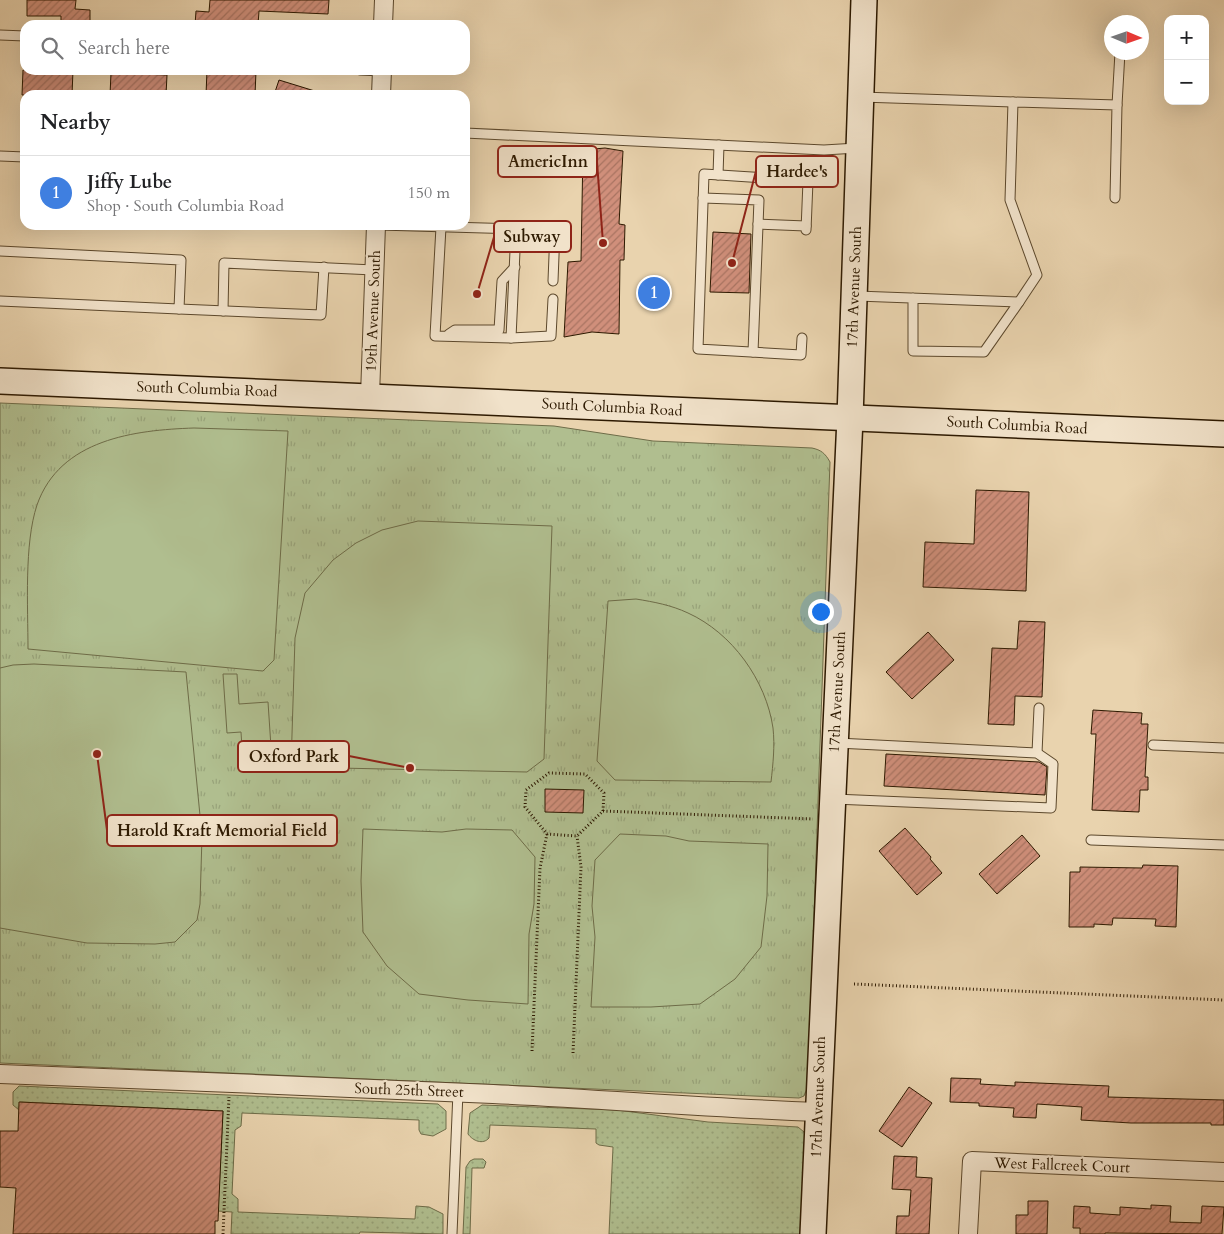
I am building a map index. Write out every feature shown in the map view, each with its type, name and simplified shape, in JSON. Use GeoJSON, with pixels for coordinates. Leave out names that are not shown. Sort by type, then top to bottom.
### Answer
{"type":"FeatureCollection","features":[{"type":"Feature","properties":{"kind":"main road","name":"17th Avenue South"},"geometry":{"type":"LineString","coordinates":[[813,1234],[817,1112],[850,418],[864,0]]}},
{"type":"Feature","properties":{"kind":"main road","name":"South Columbia Road"},"geometry":{"type":"LineString","coordinates":[[0,381],[1224,434]]}},
{"type":"Feature","properties":{"kind":"street"},"geometry":{"type":"LineString","coordinates":[[383,20],[384,0]]}},
{"type":"Feature","properties":{"kind":"street"},"geometry":{"type":"LineString","coordinates":[[381,90],[382,75]]}},
{"type":"Feature","properties":{"kind":"street","name":"19th Avenue South"},"geometry":{"type":"LineString","coordinates":[[370,396],[374,270],[378,230]]}},
{"type":"Feature","properties":{"kind":"street","name":"South 25th Street"},"geometry":{"type":"LineString","coordinates":[[0,1074],[458,1092],[626,1100],[726,1109],[817,1112]]}},
{"type":"Feature","properties":{"kind":"street","name":"West Fallcreek Court"},"geometry":{"type":"LineString","coordinates":[[968,1234],[972,1161],[1224,1172]]}},
{"type":"Feature","properties":{"kind":"lane"},"geometry":{"type":"LineString","coordinates":[[0,35],[20,36]]}},
{"type":"Feature","properties":{"kind":"lane"},"geometry":{"type":"LineString","coordinates":[[1115,198],[1120,60]]}},
{"type":"Feature","properties":{"kind":"lane"},"geometry":{"type":"LineString","coordinates":[[861,98],[1117,105]]}},
{"type":"Feature","properties":{"kind":"lane"},"geometry":{"type":"LineString","coordinates":[[913,298],[913,351],[984,352],[1037,275],[1010,200],[1013,102]]}},
{"type":"Feature","properties":{"kind":"lane"},"geometry":{"type":"LineString","coordinates":[[470,133],[824,150],[859,148]]}},
{"type":"Feature","properties":{"kind":"lane"},"geometry":{"type":"LineString","coordinates":[[718,175],[719,145]]}},
{"type":"Feature","properties":{"kind":"lane"},"geometry":{"type":"LineString","coordinates":[[0,156],[20,157]]}},
{"type":"Feature","properties":{"kind":"lane"},"geometry":{"type":"LineString","coordinates":[[766,178],[704,174],[698,349],[801,355],[802,338]]}},
{"type":"Feature","properties":{"kind":"lane"},"geometry":{"type":"LineString","coordinates":[[758,224],[806,228],[808,181],[781,179]]}},
{"type":"Feature","properties":{"kind":"lane"},"geometry":{"type":"LineString","coordinates":[[703,198],[759,200],[753,352]]}},
{"type":"Feature","properties":{"kind":"lane"},"geometry":{"type":"LineString","coordinates":[[470,228],[555,230],[553,281]]}},
{"type":"Feature","properties":{"kind":"lane"},"geometry":{"type":"LineString","coordinates":[[511,338],[516,229]]}},
{"type":"Feature","properties":{"kind":"lane"},"geometry":{"type":"LineString","coordinates":[[441,230],[435,336],[511,338],[551,336],[553,299]]}},
{"type":"Feature","properties":{"kind":"lane"},"geometry":{"type":"LineString","coordinates":[[0,252],[180,260],[179,310]]}},
{"type":"Feature","properties":{"kind":"lane"},"geometry":{"type":"LineString","coordinates":[[223,311],[224,263],[374,270]]}},
{"type":"Feature","properties":{"kind":"lane"},"geometry":{"type":"LineString","coordinates":[[446,336],[454,330],[499,330],[502,281],[515,267]]}},
{"type":"Feature","properties":{"kind":"lane"},"geometry":{"type":"LineString","coordinates":[[0,301],[322,315],[324,268]]}},
{"type":"Feature","properties":{"kind":"lane"},"geometry":{"type":"LineString","coordinates":[[854,296],[1018,302]]}},
{"type":"Feature","properties":{"kind":"lane"},"geometry":{"type":"LineString","coordinates":[[1037,753],[1040,708]]}},
{"type":"Feature","properties":{"kind":"lane"},"geometry":{"type":"LineString","coordinates":[[831,809],[1051,808],[1053,764],[1037,753],[834,743]]}},
{"type":"Feature","properties":{"kind":"lane"},"geometry":{"type":"LineString","coordinates":[[1153,745],[1224,748]]}},
{"type":"Feature","properties":{"kind":"lane"},"geometry":{"type":"LineString","coordinates":[[1091,840],[1224,844]]}},
{"type":"Feature","properties":{"kind":"lane"},"geometry":{"type":"LineString","coordinates":[[452,1234],[458,1092]]}},
{"type":"Feature","properties":{"kind":"path"},"geometry":{"type":"LineString","coordinates":[[549,773],[585,774],[604,793],[603,810],[577,836],[547,834],[525,807],[526,790],[549,773]]}},
{"type":"Feature","properties":{"kind":"path"},"geometry":{"type":"LineString","coordinates":[[603,810],[831,809]]}},
{"type":"Feature","properties":{"kind":"path"},"geometry":{"type":"LineString","coordinates":[[532,1051],[540,868],[547,834]]}},
{"type":"Feature","properties":{"kind":"path"},"geometry":{"type":"LineString","coordinates":[[573,1053],[581,867],[577,836]]}},
{"type":"Feature","properties":{"kind":"path"},"geometry":{"type":"LineString","coordinates":[[854,984],[1224,1000]]}},
{"type":"Feature","properties":{"kind":"path"},"geometry":{"type":"LineString","coordinates":[[223,1234],[230,1083]]}},
{"type":"Feature","properties":{"kind":"green space"},"geometry":{"type":"Polygon","coordinates":[[[0,403],[554,426],[653,441],[812,448],[822,452],[830,462],[808,1086],[804,1096],[799,1098],[0,1063],[0,403]]]}},
{"type":"Feature","properties":{"kind":"green space"},"geometry":{"type":"Polygon","coordinates":[[[194,428],[288,431],[274,660],[263,671],[28,649],[28,557],[30,538],[37,505],[48,483],[63,465],[81,452],[102,442],[148,432],[194,428]]]}},
{"type":"Feature","properties":{"kind":"green space"},"geometry":{"type":"Polygon","coordinates":[[[418,521],[552,526],[544,759],[527,772],[291,767],[295,638],[305,593],[333,560],[356,543],[382,530],[418,521]]]}},
{"type":"Feature","properties":{"kind":"green space"},"geometry":{"type":"Polygon","coordinates":[[[636,599],[675,608],[704,622],[719,633],[744,660],[755,676],[763,693],[773,728],[771,782],[615,780],[597,761],[608,601],[636,599]]]}},
{"type":"Feature","properties":{"kind":"green space"},"geometry":{"type":"Polygon","coordinates":[[[34,664],[186,672],[202,836],[200,904],[197,920],[175,942],[155,944],[87,943],[0,928],[0,668],[34,664]]]}},
{"type":"Feature","properties":{"kind":"green space"},"geometry":{"type":"Polygon","coordinates":[[[223,674],[237,674],[239,704],[268,702],[272,762],[243,764],[241,732],[227,733],[223,674]]]}},
{"type":"Feature","properties":{"kind":"green space"},"geometry":{"type":"Polygon","coordinates":[[[363,829],[442,832],[466,829],[512,830],[535,857],[534,904],[529,934],[528,1004],[419,994],[387,966],[363,932],[361,881],[363,829]]]}},
{"type":"Feature","properties":{"kind":"green space"},"geometry":{"type":"Polygon","coordinates":[[[620,834],[666,836],[689,841],[768,844],[767,896],[761,947],[735,979],[700,1004],[651,1007],[591,1007],[595,937],[592,906],[595,860],[620,834]]]}},
{"type":"Feature","properties":{"kind":"green space"},"geometry":{"type":"Polygon","coordinates":[[[19,1086],[438,1104],[446,1111],[446,1129],[433,1136],[421,1134],[419,1120],[242,1113],[241,1126],[235,1130],[232,1194],[238,1199],[238,1212],[415,1219],[416,1206],[429,1207],[443,1214],[443,1234],[360,1232],[359,1234],[231,1234],[232,1212],[218,1211],[223,1111],[20,1102],[19,1110],[13,1105],[13,1092],[19,1086]]]}},
{"type":"Feature","properties":{"kind":"green space"},"geometry":{"type":"Polygon","coordinates":[[[482,1105],[617,1110],[708,1122],[798,1127],[807,1138],[803,1234],[609,1234],[613,1147],[596,1143],[596,1129],[490,1125],[489,1138],[484,1141],[478,1141],[468,1134],[470,1113],[482,1105]]]}},
{"type":"Feature","properties":{"kind":"green space"},"geometry":{"type":"Polygon","coordinates":[[[474,1159],[483,1159],[486,1162],[484,1168],[472,1168],[470,1234],[463,1234],[466,1167],[474,1159]]]}},
{"type":"Feature","properties":{"kind":"building"},"geometry":{"type":"Polygon","coordinates":[[[27,0],[76,0],[75,9],[90,10],[90,20],[61,20],[61,16],[27,16],[27,0]]]}},
{"type":"Feature","properties":{"kind":"building"},"geometry":{"type":"Polygon","coordinates":[[[210,0],[329,0],[328,14],[259,11],[258,20],[195,20],[196,11],[209,12],[210,0]]]}},
{"type":"Feature","properties":{"kind":"building"},"geometry":{"type":"Polygon","coordinates":[[[23,75],[73,75],[72,90],[22,90],[23,75]]]}},
{"type":"Feature","properties":{"kind":"building"},"geometry":{"type":"Polygon","coordinates":[[[111,75],[167,75],[166,90],[110,90],[111,75]]]}},
{"type":"Feature","properties":{"kind":"building"},"geometry":{"type":"Polygon","coordinates":[[[207,75],[256,75],[255,90],[206,90],[207,75]]]}},
{"type":"Feature","properties":{"kind":"building"},"geometry":{"type":"Polygon","coordinates":[[[279,80],[312,90],[276,90],[279,80]]]}},
{"type":"Feature","properties":{"kind":"building"},"geometry":{"type":"Polygon","coordinates":[[[605,148],[623,151],[619,224],[625,225],[624,260],[620,260],[619,334],[592,332],[564,337],[568,262],[581,261],[583,150],[605,148]]]}},
{"type":"Feature","properties":{"kind":"building"},"geometry":{"type":"Polygon","coordinates":[[[713,232],[751,234],[749,293],[710,292],[713,232]]]}},
{"type":"Feature","properties":{"kind":"building"},"geometry":{"type":"Polygon","coordinates":[[[976,490],[1029,492],[1026,591],[923,587],[925,542],[974,544],[976,490]]]}},
{"type":"Feature","properties":{"kind":"building"},"geometry":{"type":"Polygon","coordinates":[[[1019,621],[1045,622],[1042,697],[1015,696],[1014,725],[988,724],[992,648],[1017,649],[1019,621]]]}},
{"type":"Feature","properties":{"kind":"building"},"geometry":{"type":"Polygon","coordinates":[[[928,632],[954,660],[912,699],[886,672],[928,632]]]}},
{"type":"Feature","properties":{"kind":"building"},"geometry":{"type":"Polygon","coordinates":[[[1093,710],[1142,713],[1141,724],[1148,724],[1145,777],[1148,777],[1148,790],[1140,790],[1139,812],[1092,810],[1096,734],[1091,734],[1093,710]]]}},
{"type":"Feature","properties":{"kind":"building"},"geometry":{"type":"Polygon","coordinates":[[[886,754],[1039,762],[1047,767],[1045,795],[884,786],[886,754]]]}},
{"type":"Feature","properties":{"kind":"building"},"geometry":{"type":"Polygon","coordinates":[[[545,789],[584,790],[583,813],[545,812],[545,789]]]}},
{"type":"Feature","properties":{"kind":"building"},"geometry":{"type":"Polygon","coordinates":[[[905,828],[931,857],[930,859],[942,873],[917,895],[879,851],[905,828]]]}},
{"type":"Feature","properties":{"kind":"building"},"geometry":{"type":"Polygon","coordinates":[[[1022,835],[1040,856],[997,894],[979,874],[1022,835]]]}},
{"type":"Feature","properties":{"kind":"building"},"geometry":{"type":"Polygon","coordinates":[[[1143,865],[1178,866],[1176,927],[1155,926],[1156,919],[1113,918],[1112,925],[1094,924],[1094,927],[1069,927],[1070,872],[1080,872],[1080,867],[1142,868],[1143,865]]]}},
{"type":"Feature","properties":{"kind":"building"},"geometry":{"type":"Polygon","coordinates":[[[951,1078],[981,1079],[980,1084],[1015,1086],[1015,1082],[1109,1086],[1108,1097],[1224,1100],[1224,1125],[1211,1125],[1211,1123],[1131,1123],[1081,1120],[1082,1107],[1037,1104],[1036,1118],[1013,1117],[1014,1108],[979,1106],[979,1103],[950,1102],[951,1078]]]}},
{"type":"Feature","properties":{"kind":"building"},"geometry":{"type":"Polygon","coordinates":[[[909,1087],[932,1103],[902,1147],[879,1131],[909,1087]]]}},
{"type":"Feature","properties":{"kind":"building"},"geometry":{"type":"Polygon","coordinates":[[[19,1102],[223,1111],[218,1221],[215,1221],[215,1234],[13,1234],[16,1188],[0,1187],[0,1131],[18,1131],[19,1102]]]}},
{"type":"Feature","properties":{"kind":"building"},"geometry":{"type":"Polygon","coordinates":[[[894,1156],[917,1157],[916,1177],[932,1178],[929,1234],[896,1234],[897,1216],[909,1216],[911,1190],[892,1189],[894,1156]]]}},
{"type":"Feature","properties":{"kind":"building"},"geometry":{"type":"Polygon","coordinates":[[[1028,1201],[1048,1201],[1047,1234],[1016,1234],[1016,1215],[1028,1215],[1028,1201]]]}},
{"type":"Feature","properties":{"kind":"building"},"geometry":{"type":"Polygon","coordinates":[[[1151,1205],[1171,1206],[1170,1222],[1201,1223],[1202,1206],[1224,1207],[1222,1234],[1080,1234],[1080,1228],[1073,1228],[1074,1206],[1090,1207],[1090,1213],[1120,1215],[1120,1207],[1151,1209],[1151,1205]]]}},
{"type":"Feature","properties":{"kind":"place","name":"AmericInn"},"geometry":{"type":"Point","coordinates":[603,243]}},
{"type":"Feature","properties":{"kind":"place","name":"Hardee's"},"geometry":{"type":"Point","coordinates":[732,263]}},
{"type":"Feature","properties":{"kind":"place","name":"Jiffy Lube"},"geometry":{"type":"Point","coordinates":[654,293]}},
{"type":"Feature","properties":{"kind":"place","name":"Subway"},"geometry":{"type":"Point","coordinates":[477,294]}},
{"type":"Feature","properties":{"kind":"place","name":"Harold Kraft Memorial Field"},"geometry":{"type":"Point","coordinates":[97,754]}},
{"type":"Feature","properties":{"kind":"place","name":"Oxford Park"},"geometry":{"type":"Point","coordinates":[410,768]}}]}
